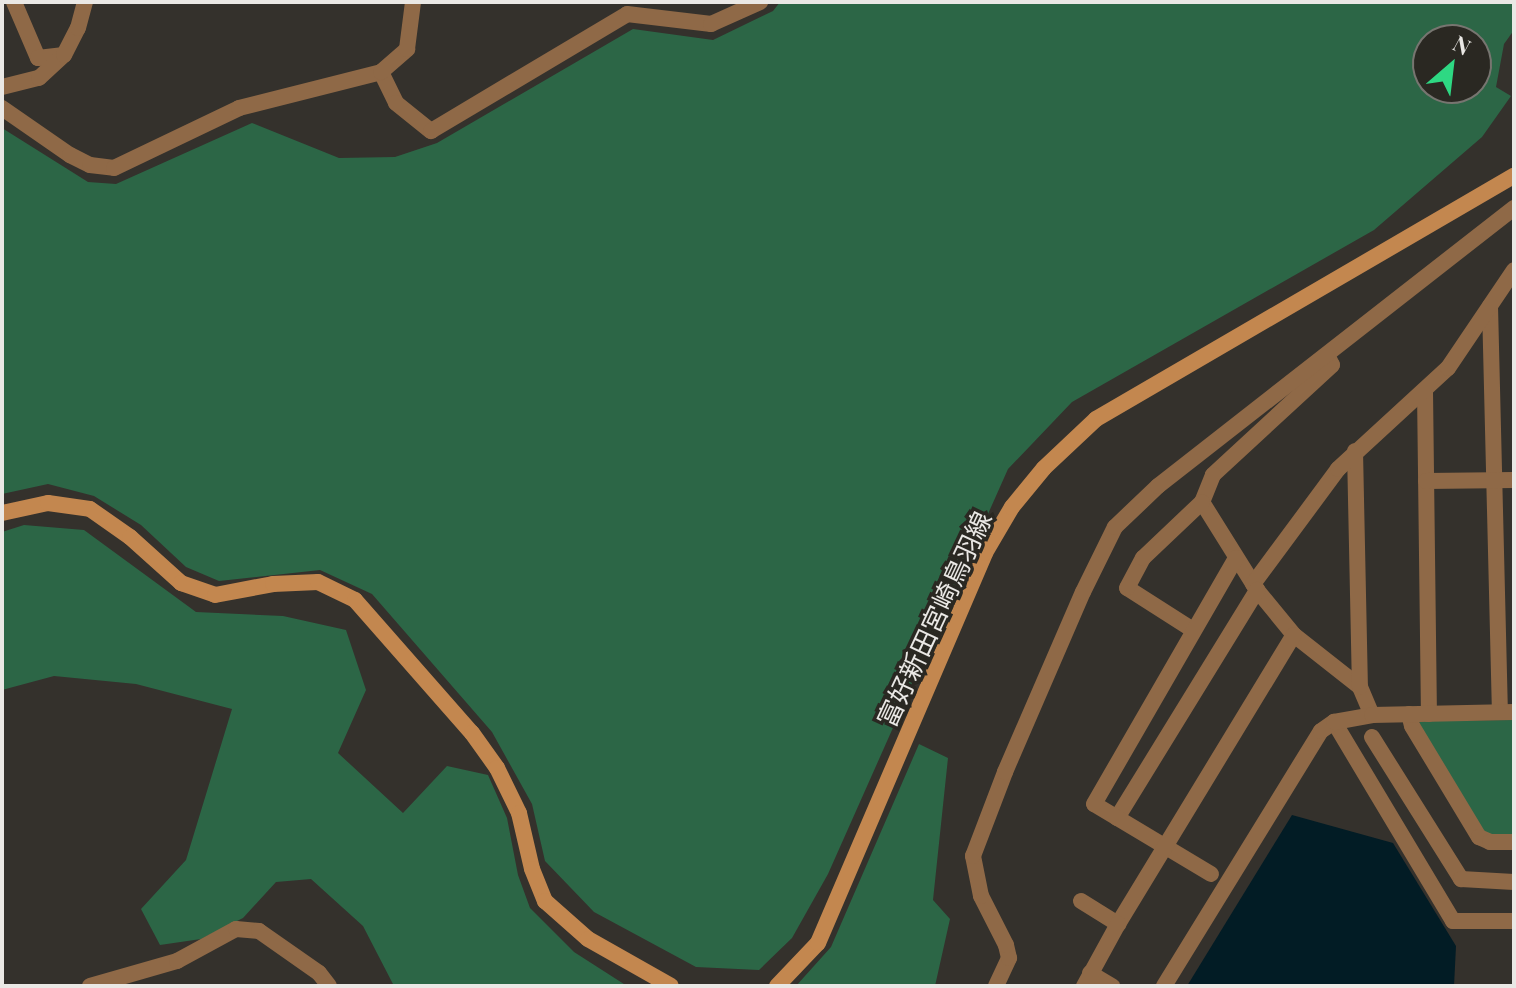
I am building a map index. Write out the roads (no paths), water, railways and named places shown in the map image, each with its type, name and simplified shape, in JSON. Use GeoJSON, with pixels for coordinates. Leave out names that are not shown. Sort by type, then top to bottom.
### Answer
{"type":"FeatureCollection","features":[{"type":"Feature","properties":{"kind":"main road","name":"富好新田宮崎鳥羽線"},"geometry":{"type":"LineString","coordinates":[[777,986],[818,943],[985,553],[1012,507],[1044,468],[1096,419],[1514,176]]}},
{"type":"Feature","properties":{"kind":"main road"},"geometry":{"type":"LineString","coordinates":[[2,513],[48,503],[90,509],[130,537],[181,583],[215,595],[273,584],[318,582],[355,600],[472,733],[497,768],[519,813],[532,869],[545,901],[588,939],[671,986]]}},
{"type":"Feature","properties":{"kind":"street"},"geometry":{"type":"LineString","coordinates":[[14,2],[38,58],[64,55]]}},
{"type":"Feature","properties":{"kind":"street"},"geometry":{"type":"LineString","coordinates":[[2,87],[39,78],[64,55],[78,28],[85,2]]}},
{"type":"Feature","properties":{"kind":"street"},"geometry":{"type":"LineString","coordinates":[[2,108],[70,155],[90,165],[114,168],[239,108],[381,72],[407,49],[413,2]]}},
{"type":"Feature","properties":{"kind":"street"},"geometry":{"type":"LineString","coordinates":[[381,72],[396,103],[431,131],[627,14],[711,24],[760,2]]}},
{"type":"Feature","properties":{"kind":"street"},"geometry":{"type":"LineString","coordinates":[[996,986],[1009,958],[1006,945],[981,896],[973,856],[994,797],[1108,539],[1125,516],[1158,486],[1514,208]]}},
{"type":"Feature","properties":{"kind":"street"},"geometry":{"type":"LineString","coordinates":[[1117,818],[1255,587],[1355,451],[1448,368],[1514,270]]}},
{"type":"Feature","properties":{"kind":"street"},"geometry":{"type":"LineString","coordinates":[[1164,986],[1302,757],[1321,731],[1334,722],[1372,715],[1507,712],[1506,480],[1490,306]]}},
{"type":"Feature","properties":{"kind":"street"},"geometry":{"type":"LineString","coordinates":[[1193,630],[1127,588],[1143,558],[1202,502],[1207,483],[1213,475],[1332,365],[1327,355]]}},
{"type":"Feature","properties":{"kind":"street"},"geometry":{"type":"LineString","coordinates":[[1425,391],[1429,714]]}},
{"type":"Feature","properties":{"kind":"street"},"geometry":{"type":"LineString","coordinates":[[1355,451],[1360,687],[1372,715]]}},
{"type":"Feature","properties":{"kind":"street"},"geometry":{"type":"LineString","coordinates":[[1426,481],[1506,480]]}},
{"type":"Feature","properties":{"kind":"street"},"geometry":{"type":"LineString","coordinates":[[1202,502],[1255,587],[1294,635],[1360,687]]}},
{"type":"Feature","properties":{"kind":"street"},"geometry":{"type":"LineString","coordinates":[[1211,874],[1094,804],[1236,558]]}},
{"type":"Feature","properties":{"kind":"street"},"geometry":{"type":"LineString","coordinates":[[1112,986],[1087,979],[1294,635]]}},
{"type":"Feature","properties":{"kind":"street"},"geometry":{"type":"LineString","coordinates":[[1409,714],[1412,726],[1479,837],[1490,842],[1514,842]]}},
{"type":"Feature","properties":{"kind":"street"},"geometry":{"type":"LineString","coordinates":[[1334,722],[1453,921],[1514,921]]}},
{"type":"Feature","properties":{"kind":"street"},"geometry":{"type":"LineString","coordinates":[[1372,737],[1461,879],[1514,882]]}},
{"type":"Feature","properties":{"kind":"street"},"geometry":{"type":"LineString","coordinates":[[1081,901],[1118,924]]}},
{"type":"Feature","properties":{"kind":"street"},"geometry":{"type":"LineString","coordinates":[[94,985],[177,961],[236,929],[259,931],[319,973],[329,986]]}},
{"type":"Feature","properties":{"kind":"water"},"geometry":{"type":"Polygon","coordinates":[[[1292,815],[1393,843],[1456,946],[1454,986],[1187,986],[1292,815]]]}}]}
